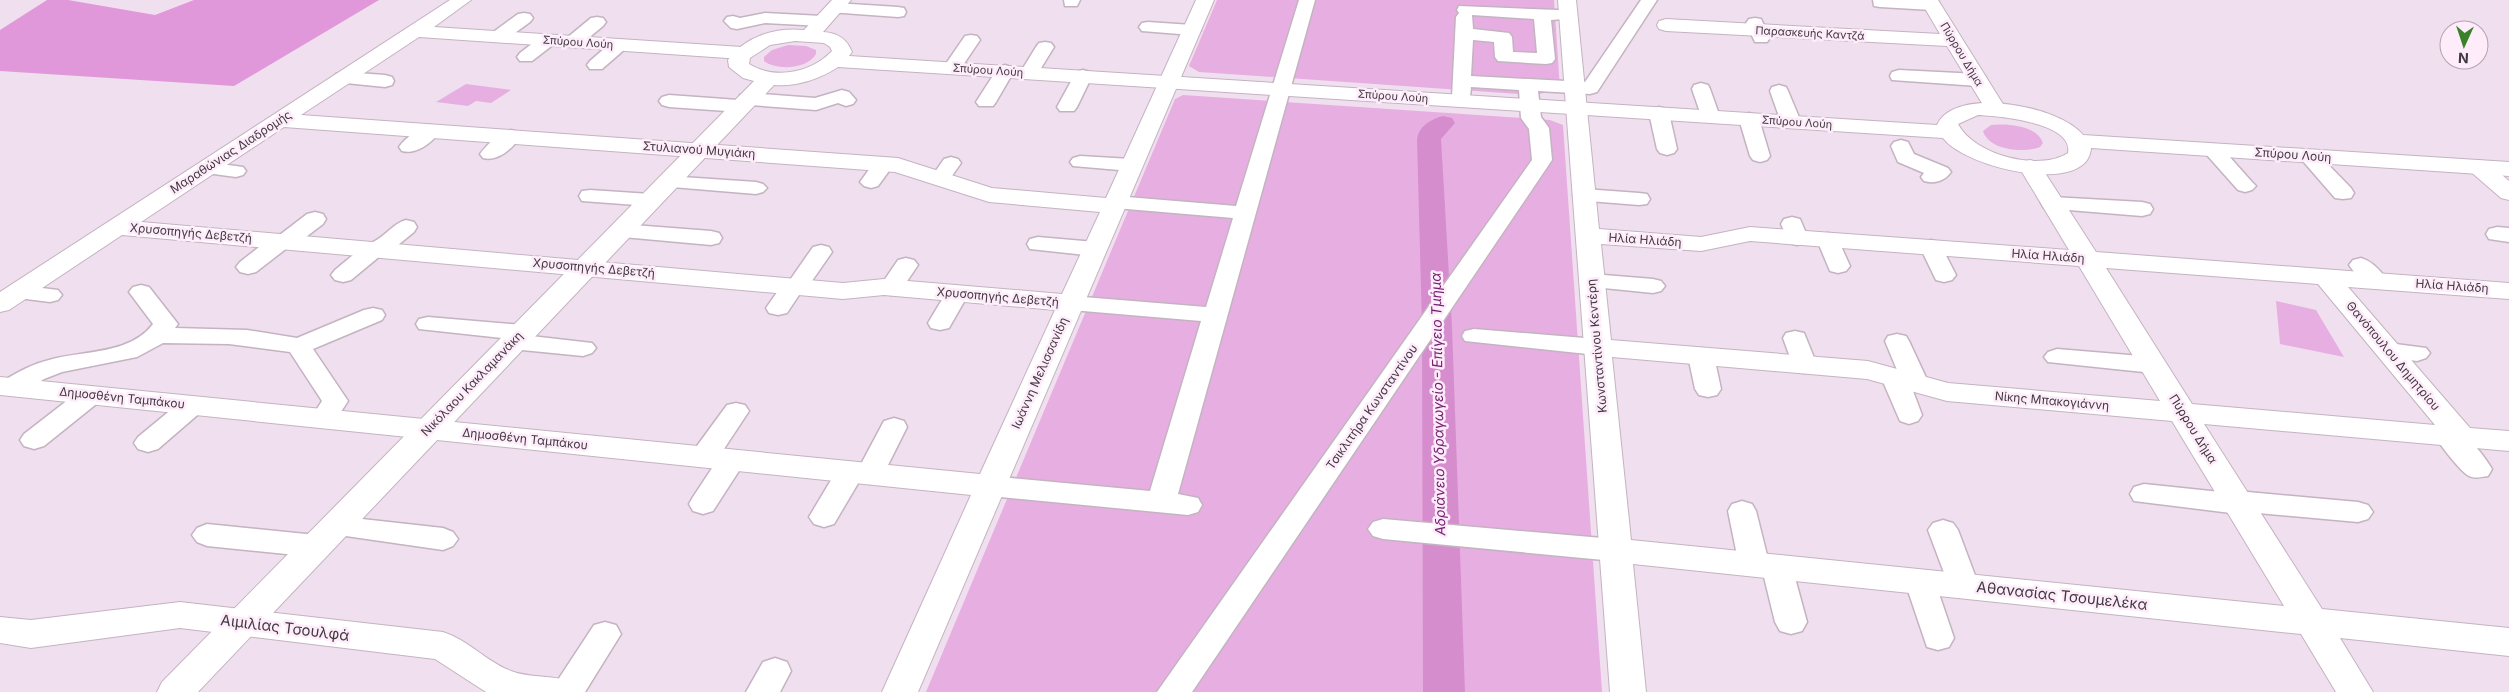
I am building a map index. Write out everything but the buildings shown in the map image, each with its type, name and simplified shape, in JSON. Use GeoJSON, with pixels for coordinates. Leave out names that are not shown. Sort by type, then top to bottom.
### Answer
{"type":"FeatureCollection","features":[{"type":"Feature","properties":{"kind":"street","name":"Μαραθώνιας Διαδρομής"},"geometry":{"type":"LineString","coordinates":[[9,298],[462,0]]}},
{"type":"Feature","properties":{"kind":"street","name":"Ιωάννη Μελισσανίδη"},"geometry":{"type":"LineString","coordinates":[[900,692],[1205,0]]}},
{"type":"Feature","properties":{"kind":"street"},"geometry":{"type":"LineString","coordinates":[[990,486],[1174,504],[1214,314],[1307,0]]}},
{"type":"Feature","properties":{"kind":"street"},"geometry":{"type":"LineString","coordinates":[[1576,98],[1590,88],[1649,0]]}},
{"type":"Feature","properties":{"kind":"street"},"geometry":{"type":"LineString","coordinates":[[1880,2],[1930,2]]}},
{"type":"Feature","properties":{"kind":"street","name":"Πύρρου Δήμα"},"geometry":{"type":"LineString","coordinates":[[1930,2],[1995,109]]}},
{"type":"Feature","properties":{"kind":"street"},"geometry":{"type":"LineString","coordinates":[[1462,91],[1464,34],[1466,5],[1559,10],[1546,59],[1504,57],[1503,37],[1464,34]]}},
{"type":"Feature","properties":{"kind":"street","name":"Κωνσταντίνου Κεντέρη"},"geometry":{"type":"LineString","coordinates":[[1559,10],[1576,98],[1614,550],[1628,692]]}},
{"type":"Feature","properties":{"kind":"street"},"geometry":{"type":"LineString","coordinates":[[733,21],[737,24],[765,18],[898,12]]}},
{"type":"Feature","properties":{"kind":"street"},"geometry":{"type":"LineString","coordinates":[[827,16],[828,38],[839,44],[842,52],[836,61],[808,74],[769,78],[751,74],[739,67],[738,60],[742,53],[763,41],[779,37],[827,16]]}},
{"type":"Feature","properties":{"kind":"street"},"geometry":{"type":"LineString","coordinates":[[498,37],[524,18]]}},
{"type":"Feature","properties":{"kind":"street"},"geometry":{"type":"LineString","coordinates":[[1635,21],[1666,25]]}},
{"type":"Feature","properties":{"kind":"street"},"geometry":{"type":"LineString","coordinates":[[574,42],[598,22]]}},
{"type":"Feature","properties":{"kind":"street","name":"Παρασκευής Καντζά"},"geometry":{"type":"LineString","coordinates":[[1666,25],[1954,42]]}},
{"type":"Feature","properties":{"kind":"street"},"geometry":{"type":"LineString","coordinates":[[1148,27],[1192,30]]}},
{"type":"Feature","properties":{"kind":"street","name":"Σπύρου Λούη"},"geometry":{"type":"LineString","coordinates":[[414,31],[742,53]]}},
{"type":"Feature","properties":{"kind":"street"},"geometry":{"type":"LineString","coordinates":[[526,57],[548,40]]}},
{"type":"Feature","properties":{"kind":"street"},"geometry":{"type":"LineString","coordinates":[[952,68],[971,40]]}},
{"type":"Feature","properties":{"kind":"street"},"geometry":{"type":"LineString","coordinates":[[596,65],[619,45]]}},
{"type":"Feature","properties":{"kind":"street"},"geometry":{"type":"LineString","coordinates":[[1029,73],[1044,47]]}},
{"type":"Feature","properties":{"kind":"street","name":"Σπύρου Λούη"},"geometry":{"type":"LineString","coordinates":[[836,61],[1282,89],[1462,91],[1529,95],[1576,98],[1659,113],[1949,132]]}},
{"type":"Feature","properties":{"kind":"street"},"geometry":{"type":"LineString","coordinates":[[986,102],[1005,71]]}},
{"type":"Feature","properties":{"kind":"street"},"geometry":{"type":"LineString","coordinates":[[1067,107],[1083,76]]}},
{"type":"Feature","properties":{"kind":"street"},"geometry":{"type":"LineString","coordinates":[[1899,76],[1978,80]]}},
{"type":"Feature","properties":{"kind":"street"},"geometry":{"type":"LineString","coordinates":[[343,78],[385,81]]}},
{"type":"Feature","properties":{"kind":"street","name":"Νικόλαου Κακλαμανάκη"},"geometry":{"type":"LineString","coordinates":[[176,692],[769,78]]}},
{"type":"Feature","properties":{"kind":"street"},"geometry":{"type":"LineString","coordinates":[[1701,89],[1710,117]]}},
{"type":"Feature","properties":{"kind":"street"},"geometry":{"type":"LineString","coordinates":[[1779,91],[1791,122]]}},
{"type":"Feature","properties":{"kind":"street","name":"Τσικλιτήρα Κωνσταντίνου"},"geometry":{"type":"LineString","coordinates":[[1174,692],[1542,160],[1540,128],[1532,118],[1529,95]]}},
{"type":"Feature","properties":{"kind":"street"},"geometry":{"type":"LineString","coordinates":[[669,101],[816,104],[842,96],[846,100]]}},
{"type":"Feature","properties":{"kind":"street"},"geometry":{"type":"LineString","coordinates":[[1976,109],[1995,109],[2044,120],[2059,126],[2078,141],[2079,156],[2062,165],[2030,167],[2008,164],[1970,150],[1956,141],[1949,132],[1947,124],[1952,117],[1976,109]]}},
{"type":"Feature","properties":{"kind":"street"},"geometry":{"type":"LineString","coordinates":[[1659,113],[1667,149]]}},
{"type":"Feature","properties":{"kind":"street"},"geometry":{"type":"LineString","coordinates":[[1749,119],[1760,156]]}},
{"type":"Feature","properties":{"kind":"street","name":"Στυλιανού Μυγιάκη"},"geometry":{"type":"LineString","coordinates":[[280,120],[698,150],[878,173],[898,165],[946,171],[989,196],[1114,204]]}},
{"type":"Feature","properties":{"kind":"street"},"geometry":{"type":"LineString","coordinates":[[409,147],[430,131]]}},
{"type":"Feature","properties":{"kind":"street"},"geometry":{"type":"LineString","coordinates":[[490,154],[511,136]]}},
{"type":"Feature","properties":{"kind":"street","name":"Σπύρου Λούη"},"geometry":{"type":"LineString","coordinates":[[2078,141],[2509,169]]}},
{"type":"Feature","properties":{"kind":"street"},"geometry":{"type":"LineString","coordinates":[[1901,146],[1905,158],[1941,172],[1931,177]]}},
{"type":"Feature","properties":{"kind":"street"},"geometry":{"type":"LineString","coordinates":[[2213,150],[2245,186]]}},
{"type":"Feature","properties":{"kind":"street"},"geometry":{"type":"LineString","coordinates":[[2309,156],[2343,193]]}},
{"type":"Feature","properties":{"kind":"street"},"geometry":{"type":"LineString","coordinates":[[1080,162],[1132,166]]}},
{"type":"Feature","properties":{"kind":"street","name":"Πύρρου Δήμα"},"geometry":{"type":"LineString","coordinates":[[2030,167],[2355,692]]}},
{"type":"Feature","properties":{"kind":"street"},"geometry":{"type":"LineString","coordinates":[[2479,167],[2509,193]]}},
{"type":"Feature","properties":{"kind":"street"},"geometry":{"type":"LineString","coordinates":[[206,168],[236,171]]}},
{"type":"Feature","properties":{"kind":"street"},"geometry":{"type":"LineString","coordinates":[[590,196],[659,191],[756,188]]}},
{"type":"Feature","properties":{"kind":"street"},"geometry":{"type":"LineString","coordinates":[[1584,195],[1639,198]]}},
{"type":"Feature","properties":{"kind":"street"},"geometry":{"type":"LineString","coordinates":[[2052,202],[2142,209]]}},
{"type":"Feature","properties":{"kind":"street"},"geometry":{"type":"LineString","coordinates":[[1114,204],[1245,213]]}},
{"type":"Feature","properties":{"kind":"street"},"geometry":{"type":"LineString","coordinates":[[248,267],[315,219]]}},
{"type":"Feature","properties":{"kind":"street","name":"Χρυσοπηγής Δεβετζή"},"geometry":{"type":"LineString","coordinates":[[117,227],[843,291],[892,288],[1071,303]]}},
{"type":"Feature","properties":{"kind":"street"},"geometry":{"type":"LineString","coordinates":[[343,275],[406,227]]}},
{"type":"Feature","properties":{"kind":"street"},"geometry":{"type":"LineString","coordinates":[[620,231],[711,238]]}},
{"type":"Feature","properties":{"kind":"street","name":"Ηλία Ηλιάδη"},"geometry":{"type":"LineString","coordinates":[[1588,236],[1701,244],[1750,234],[1794,231],[1828,240],[1931,248],[2325,276],[2368,273],[2509,291]]}},
{"type":"Feature","properties":{"kind":"street"},"geometry":{"type":"LineString","coordinates":[[1828,240],[1838,266]]}},
{"type":"Feature","properties":{"kind":"street"},"geometry":{"type":"LineString","coordinates":[[1038,244],[1095,249]]}},
{"type":"Feature","properties":{"kind":"street"},"geometry":{"type":"LineString","coordinates":[[1931,248],[1944,275]]}},
{"type":"Feature","properties":{"kind":"street"},"geometry":{"type":"LineString","coordinates":[[778,308],[821,252]]}},
{"type":"Feature","properties":{"kind":"street"},"geometry":{"type":"LineString","coordinates":[[892,288],[906,265]]}},
{"type":"Feature","properties":{"kind":"street","name":"Θανόπουλου Δημητρίου"},"geometry":{"type":"LineString","coordinates":[[2325,276],[2388,351],[2455,436]]}},
{"type":"Feature","properties":{"kind":"street"},"geometry":{"type":"LineString","coordinates":[[1592,281],[1653,286]]}},
{"type":"Feature","properties":{"kind":"street"},"geometry":{"type":"LineString","coordinates":[[6,386],[42,370],[147,345],[159,336],[166,324],[141,292]]}},
{"type":"Feature","properties":{"kind":"street"},"geometry":{"type":"LineString","coordinates":[[940,323],[956,293]]}},
{"type":"Feature","properties":{"kind":"street"},"geometry":{"type":"LineString","coordinates":[[9,298],[50,295]]}},
{"type":"Feature","properties":{"kind":"street"},"geometry":{"type":"LineString","coordinates":[[1071,303],[1214,314]]}},
{"type":"Feature","properties":{"kind":"street"},"geometry":{"type":"LineString","coordinates":[[159,336],[207,334],[254,337],[299,346],[373,315]]}},
{"type":"Feature","properties":{"kind":"street"},"geometry":{"type":"LineString","coordinates":[[428,324],[584,348]]}},
{"type":"Feature","properties":{"kind":"street"},"geometry":{"type":"LineString","coordinates":[[1474,336],[1597,347]]}},
{"type":"Feature","properties":{"kind":"street"},"geometry":{"type":"LineString","coordinates":[[1897,341],[1909,415]]}},
{"type":"Feature","properties":{"kind":"street"},"geometry":{"type":"LineString","coordinates":[[299,346],[335,402],[324,418]]}},
{"type":"Feature","properties":{"kind":"street","name":"Νίκης Μπακογιάννη"},"geometry":{"type":"LineString","coordinates":[[1597,347],[1701,356],[1800,352],[1947,392],[2509,441]]}},
{"type":"Feature","properties":{"kind":"street"},"geometry":{"type":"LineString","coordinates":[[2388,351],[2417,353]]}},
{"type":"Feature","properties":{"kind":"street"},"geometry":{"type":"LineString","coordinates":[[1701,356],[1708,389]]}},
{"type":"Feature","properties":{"kind":"street"},"geometry":{"type":"LineString","coordinates":[[2057,357],[2153,365]]}},
{"type":"Feature","properties":{"kind":"street","name":"Δημοσθένη Ταμπάκου"},"geometry":{"type":"LineString","coordinates":[[6,386],[990,486]]}},
{"type":"Feature","properties":{"kind":"street"},"geometry":{"type":"LineString","coordinates":[[34,440],[91,395]]}},
{"type":"Feature","properties":{"kind":"street"},"geometry":{"type":"LineString","coordinates":[[148,443],[193,405]]}},
{"type":"Feature","properties":{"kind":"street"},"geometry":{"type":"LineString","coordinates":[[703,504],[736,411]]}},
{"type":"Feature","properties":{"kind":"street"},"geometry":{"type":"LineString","coordinates":[[824,518],[894,426]]}},
{"type":"Feature","properties":{"kind":"street"},"geometry":{"type":"LineString","coordinates":[[2455,436],[2478,469]]}},
{"type":"Feature","properties":{"kind":"street"},"geometry":{"type":"LineString","coordinates":[[2144,494],[2358,512]]}},
{"type":"Feature","properties":{"kind":"street"},"geometry":{"type":"LineString","coordinates":[[1742,511],[1790,622]]}},
{"type":"Feature","properties":{"kind":"street"},"geometry":{"type":"LineString","coordinates":[[1383,529],[1614,550]]}},
{"type":"Feature","properties":{"kind":"street"},"geometry":{"type":"LineString","coordinates":[[1943,530],[1964,586]]}},
{"type":"Feature","properties":{"kind":"street"},"geometry":{"type":"LineString","coordinates":[[207,535],[443,538]]}},
{"type":"Feature","properties":{"kind":"street","name":"Αθανασίας Τσουμελέκα"},"geometry":{"type":"LineString","coordinates":[[1614,550],[2509,642]]}},
{"type":"Feature","properties":{"kind":"street"},"geometry":{"type":"LineString","coordinates":[[1920,582],[1938,638]]}},
{"type":"Feature","properties":{"kind":"street","name":"Αιμιλίας Τσουλφά"},"geometry":{"type":"LineString","coordinates":[[0,630],[31,634],[180,615],[244,622],[443,646],[502,689],[560,692]]}},
{"type":"Feature","properties":{"kind":"street"},"geometry":{"type":"LineString","coordinates":[[567,692],[605,634]]}},
{"type":"Feature","properties":{"kind":"shaded area"},"geometry":{"type":"Polygon","coordinates":[[[47,0],[68,0],[155,15],[194,0],[379,0],[234,86],[0,71],[0,30],[47,0]]]}},
{"type":"Feature","properties":{"kind":"shaded area"},"geometry":{"type":"Polygon","coordinates":[[[1217,0],[1554,0],[1560,89],[1535,95],[1199,72],[1189,66],[1217,0]]]}},
{"type":"Feature","properties":{"kind":"shaded area"},"geometry":{"type":"Polygon","coordinates":[[[788,45],[806,46],[816,50],[816,54],[806,63],[792,67],[776,66],[764,61],[764,57],[772,50],[788,45]]]}},
{"type":"Feature","properties":{"kind":"shaded area"},"geometry":{"type":"Polygon","coordinates":[[[466,84],[511,90],[491,103],[476,101],[468,106],[436,102],[466,84]]]}},
{"type":"Feature","properties":{"kind":"shaded area"},"geometry":{"type":"Polygon","coordinates":[[[1183,95],[1550,120],[1563,125],[1602,692],[926,692],[1175,99],[1183,95]]]}},
{"type":"Feature","properties":{"kind":"shaded area"},"geometry":{"type":"Polygon","coordinates":[[[1991,125],[2021,126],[2035,132],[2043,143],[2040,147],[2033,149],[2008,149],[1992,143],[1987,138],[1983,131],[1991,125]]]}},
{"type":"Feature","properties":{"kind":"shaded area"},"geometry":{"type":"Polygon","coordinates":[[[2276,301],[2316,310],[2344,357],[2280,344],[2276,301]]]}},
{"type":"Feature","properties":{"kind":"waterway","name":"Αδριάνειο Υδραγωγείο - Επίγειο Τμήμα"},"geometry":{"type":"LineString","coordinates":[[1443,123],[1430,133],[1429,139],[1437,327],[1444,692]]}}]}
